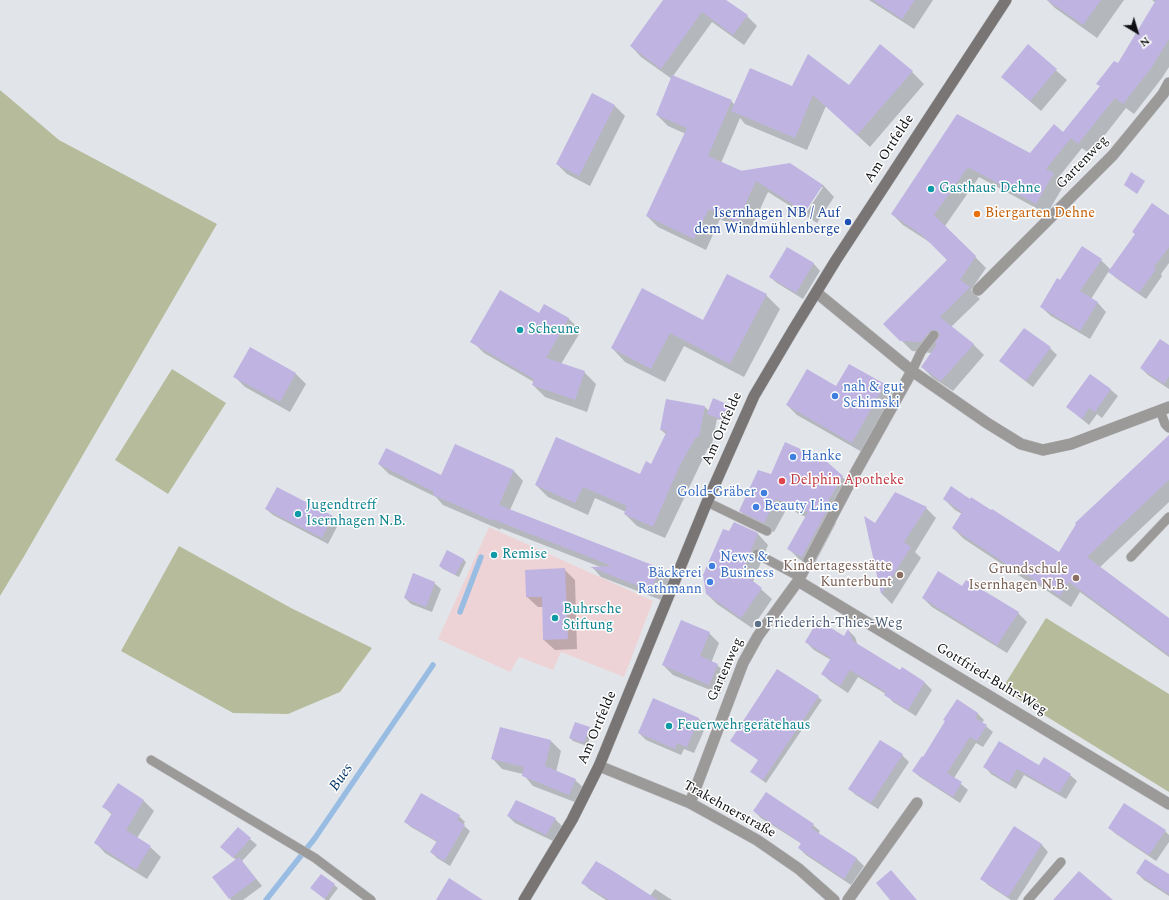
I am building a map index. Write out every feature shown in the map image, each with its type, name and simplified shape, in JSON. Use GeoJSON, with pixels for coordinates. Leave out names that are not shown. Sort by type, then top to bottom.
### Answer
{"type":"FeatureCollection","features":[{"type":"Feature","properties":{"kind":"main road","name":"Am Ortfelde"},"geometry":{"type":"LineString","coordinates":[[524,900],[572,820],[599,766],[707,502],[754,396],[793,330],[891,175],[1006,0]]}},
{"type":"Feature","properties":{"kind":"street","name":"Gartenweg"},"geometry":{"type":"LineString","coordinates":[[978,290],[1113,155],[1163,94],[1169,83]]}},
{"type":"Feature","properties":{"kind":"street"},"geometry":{"type":"LineString","coordinates":[[817,293],[912,371],[987,423],[1021,444],[1043,450],[1071,444],[1164,409]]}},
{"type":"Feature","properties":{"kind":"street","name":"Gartenweg"},"geometry":{"type":"LineString","coordinates":[[690,803],[743,663],[758,636],[799,579],[853,477],[912,371]]}},
{"type":"Feature","properties":{"kind":"street","name":"Gottfried-Buhr-Weg"},"geometry":{"type":"LineString","coordinates":[[799,579],[1169,804]]}},
{"type":"Feature","properties":{"kind":"street","name":"Trakehnerstraße"},"geometry":{"type":"LineString","coordinates":[[599,766],[690,803],[757,840],[799,869],[834,900]]}},
{"type":"Feature","properties":{"kind":"street"},"geometry":{"type":"LineString","coordinates":[[848,900],[917,803]]}},
{"type":"Feature","properties":{"kind":"lane"},"geometry":{"type":"LineString","coordinates":[[912,371],[921,352],[934,335]]}},
{"type":"Feature","properties":{"kind":"lane"},"geometry":{"type":"LineString","coordinates":[[1164,409],[1165,424],[1169,428]]}},
{"type":"Feature","properties":{"kind":"lane"},"geometry":{"type":"LineString","coordinates":[[707,502],[767,531]]}},
{"type":"Feature","properties":{"kind":"lane"},"geometry":{"type":"LineString","coordinates":[[1131,557],[1169,517]]}},
{"type":"Feature","properties":{"kind":"lane"},"geometry":{"type":"LineString","coordinates":[[757,554],[799,579]]}},
{"type":"Feature","properties":{"kind":"lane"},"geometry":{"type":"LineString","coordinates":[[151,760],[309,854],[371,900]]}},
{"type":"Feature","properties":{"kind":"lane"},"geometry":{"type":"LineString","coordinates":[[1028,900],[1061,862]]}},
{"type":"Feature","properties":{"kind":"shaded area","name":"Buhrsche Stiftung"},"geometry":{"type":"Polygon","coordinates":[[[489,527],[653,601],[624,677],[561,652],[553,670],[519,657],[510,672],[438,639],[489,527]]]}},
{"type":"Feature","properties":{"kind":"green space"},"geometry":{"type":"Polygon","coordinates":[[[0,90],[59,140],[217,224],[0,596],[0,90]]]}},
{"type":"Feature","properties":{"kind":"green space"},"geometry":{"type":"Polygon","coordinates":[[[172,369],[226,403],[168,494],[115,460],[172,369]]]}},
{"type":"Feature","properties":{"kind":"green space"},"geometry":{"type":"Polygon","coordinates":[[[179,546],[291,608],[372,648],[340,692],[288,714],[233,713],[121,651],[179,546]]]}},
{"type":"Feature","properties":{"kind":"green space"},"geometry":{"type":"Polygon","coordinates":[[[1046,618],[1169,694],[1169,792],[1002,689],[1046,618]]]}},
{"type":"Feature","properties":{"kind":"building"},"geometry":{"type":"Polygon","coordinates":[[[663,0],[726,0],[748,15],[733,35],[702,12],[661,69],[630,46],[663,0]]]}},
{"type":"Feature","properties":{"kind":"building"},"geometry":{"type":"Polygon","coordinates":[[[873,0],[915,0],[902,19],[873,0]]]}},
{"type":"Feature","properties":{"kind":"building"},"geometry":{"type":"Polygon","coordinates":[[[1047,0],[1101,0],[1083,25],[1047,0]]]}},
{"type":"Feature","properties":{"kind":"building"},"geometry":{"type":"Polygon","coordinates":[[[1156,0],[1169,0],[1169,39],[1152,67],[1123,104],[1115,98],[1078,144],[1071,138],[1046,169],[1054,173],[1036,204],[968,167],[934,215],[976,256],[960,280],[970,287],[940,317],[974,344],[941,381],[921,367],[937,344],[935,343],[940,335],[938,331],[931,330],[921,342],[900,341],[883,324],[947,260],[922,235],[891,214],[957,114],[1030,153],[1054,124],[1063,132],[1100,86],[1096,84],[1114,61],[1118,63],[1156,0]]]}},
{"type":"Feature","properties":{"kind":"building"},"geometry":{"type":"Polygon","coordinates":[[[880,44],[913,71],[857,135],[813,95],[795,138],[731,111],[750,68],[792,86],[808,54],[849,85],[880,44]]]}},
{"type":"Feature","properties":{"kind":"building"},"geometry":{"type":"Polygon","coordinates":[[[1028,44],[1057,69],[1030,101],[1001,77],[1028,44]]]}},
{"type":"Feature","properties":{"kind":"building"},"geometry":{"type":"Polygon","coordinates":[[[672,75],[732,100],[708,156],[741,171],[790,163],[823,185],[805,212],[756,181],[737,222],[709,209],[694,239],[646,216],[687,128],[656,115],[672,75]]]}},
{"type":"Feature","properties":{"kind":"building"},"geometry":{"type":"Polygon","coordinates":[[[592,93],[615,105],[579,176],[556,164],[592,93]]]}},
{"type":"Feature","properties":{"kind":"building"},"geometry":{"type":"Polygon","coordinates":[[[1131,172],[1145,181],[1137,194],[1124,185],[1131,172]]]}},
{"type":"Feature","properties":{"kind":"building"},"geometry":{"type":"Polygon","coordinates":[[[1152,203],[1169,215],[1169,247],[1154,267],[1156,269],[1139,293],[1108,272],[1135,234],[1132,232],[1152,203]]]}},
{"type":"Feature","properties":{"kind":"building"},"geometry":{"type":"Polygon","coordinates":[[[1082,246],[1102,259],[1080,291],[1098,302],[1080,331],[1040,307],[1057,278],[1060,280],[1082,246]]]}},
{"type":"Feature","properties":{"kind":"building"},"geometry":{"type":"Polygon","coordinates":[[[787,247],[814,263],[796,293],[769,277],[787,247]]]}},
{"type":"Feature","properties":{"kind":"building"},"geometry":{"type":"Polygon","coordinates":[[[727,274],[767,294],[730,364],[670,333],[651,369],[611,348],[642,288],[703,320],[727,274]]]}},
{"type":"Feature","properties":{"kind":"building","name":"Scheune"},"geometry":{"type":"Polygon","coordinates":[[[500,290],[539,313],[544,304],[569,318],[546,358],[585,371],[575,400],[532,385],[534,379],[470,342],[500,290]]]}},
{"type":"Feature","properties":{"kind":"building"},"geometry":{"type":"Polygon","coordinates":[[[1024,328],[1051,347],[1026,381],[999,361],[1024,328]]]}},
{"type":"Feature","properties":{"kind":"building"},"geometry":{"type":"Polygon","coordinates":[[[1160,339],[1169,345],[1169,376],[1164,384],[1140,368],[1160,339]]]}},
{"type":"Feature","properties":{"kind":"building"},"geometry":{"type":"Polygon","coordinates":[[[250,347],[296,373],[280,402],[233,377],[250,347]]]}},
{"type":"Feature","properties":{"kind":"building","name":"nah & gut Schimski"},"geometry":{"type":"Polygon","coordinates":[[[849,364],[885,384],[852,443],[786,405],[807,369],[836,386],[849,364]]]}},
{"type":"Feature","properties":{"kind":"building"},"geometry":{"type":"Polygon","coordinates":[[[1090,374],[1111,389],[1095,412],[1089,408],[1082,419],[1066,407],[1090,374]]]}},
{"type":"Feature","properties":{"kind":"building"},"geometry":{"type":"Polygon","coordinates":[[[713,398],[729,405],[723,420],[707,414],[713,398]]]}},
{"type":"Feature","properties":{"kind":"building"},"geometry":{"type":"Polygon","coordinates":[[[666,399],[705,406],[699,437],[696,437],[680,465],[653,527],[624,514],[627,506],[583,487],[575,503],[535,485],[556,437],[640,474],[646,461],[651,464],[667,431],[660,430],[666,399]]]}},
{"type":"Feature","properties":{"kind":"building"},"geometry":{"type":"Polygon","coordinates":[[[1169,435],[1169,480],[1087,557],[1169,618],[1169,655],[1069,582],[1060,596],[1019,570],[1018,572],[952,528],[962,512],[943,499],[951,486],[970,499],[971,497],[991,510],[992,509],[1059,552],[1076,524],[1075,523],[1169,435]]]}},
{"type":"Feature","properties":{"kind":"building"},"geometry":{"type":"Polygon","coordinates":[[[785,442],[825,460],[843,476],[823,510],[826,512],[802,557],[787,549],[808,512],[776,499],[764,523],[739,511],[758,470],[771,474],[785,442]]]}},
{"type":"Feature","properties":{"kind":"building"},"geometry":{"type":"Polygon","coordinates":[[[455,444],[514,470],[499,505],[660,568],[651,591],[590,567],[612,566],[492,519],[493,521],[433,495],[434,492],[378,464],[386,448],[441,475],[455,444]]]}},
{"type":"Feature","properties":{"kind":"building","name":"Jugendtreff Isernhagen N.B."},"geometry":{"type":"Polygon","coordinates":[[[277,487],[333,516],[322,538],[265,509],[277,487]]]}},
{"type":"Feature","properties":{"kind":"building"},"geometry":{"type":"Polygon","coordinates":[[[895,492],[927,507],[904,542],[911,547],[881,594],[864,516],[875,523],[895,492]]]}},
{"type":"Feature","properties":{"kind":"building"},"geometry":{"type":"Polygon","coordinates":[[[734,522],[758,533],[742,573],[762,588],[741,618],[706,594],[703,575],[723,529],[729,531],[734,522]]]}},
{"type":"Feature","properties":{"kind":"building"},"geometry":{"type":"Polygon","coordinates":[[[447,550],[464,559],[455,575],[439,566],[447,550]]]}},
{"type":"Feature","properties":{"kind":"building","name":"Buhrsche Stiftung"},"geometry":{"type":"Polygon","coordinates":[[[565,568],[568,639],[543,640],[542,597],[526,597],[525,570],[565,568]]]}},
{"type":"Feature","properties":{"kind":"building"},"geometry":{"type":"Polygon","coordinates":[[[938,571],[962,586],[966,580],[1019,612],[997,645],[922,598],[938,571]]]}},
{"type":"Feature","properties":{"kind":"building"},"geometry":{"type":"Polygon","coordinates":[[[413,573],[435,582],[426,607],[404,598],[413,573]]]}},
{"type":"Feature","properties":{"kind":"building"},"geometry":{"type":"Polygon","coordinates":[[[681,620],[710,632],[700,656],[718,664],[709,685],[662,665],[681,620]]]}},
{"type":"Feature","properties":{"kind":"building"},"geometry":{"type":"Polygon","coordinates":[[[818,620],[844,636],[848,629],[853,641],[900,670],[902,667],[925,682],[908,710],[884,695],[886,692],[850,670],[840,686],[821,674],[831,658],[805,642],[818,620]]]}},
{"type":"Feature","properties":{"kind":"building"},"geometry":{"type":"Polygon","coordinates":[[[777,669],[819,696],[763,780],[750,772],[758,760],[730,741],[777,669]]]}},
{"type":"Feature","properties":{"kind":"building","name":"Feuerwehrgerätehaus"},"geometry":{"type":"Polygon","coordinates":[[[653,698],[699,718],[687,747],[677,743],[675,749],[638,733],[653,698]]]}},
{"type":"Feature","properties":{"kind":"building"},"geometry":{"type":"Polygon","coordinates":[[[957,699],[978,713],[975,718],[987,725],[977,741],[970,737],[947,773],[962,782],[953,797],[912,771],[922,756],[923,757],[945,721],[943,720],[957,699]]]}},
{"type":"Feature","properties":{"kind":"building"},"geometry":{"type":"Polygon","coordinates":[[[575,722],[590,727],[584,743],[569,738],[575,722]]]}},
{"type":"Feature","properties":{"kind":"building"},"geometry":{"type":"Polygon","coordinates":[[[500,727],[551,740],[545,766],[576,779],[569,795],[522,776],[524,767],[491,759],[500,727]]]}},
{"type":"Feature","properties":{"kind":"building"},"geometry":{"type":"Polygon","coordinates":[[[880,740],[903,754],[871,803],[848,789],[880,740]]]}},
{"type":"Feature","properties":{"kind":"building"},"geometry":{"type":"Polygon","coordinates":[[[999,741],[1039,765],[1044,757],[1071,774],[1059,793],[1017,769],[1009,783],[983,767],[999,741]]]}},
{"type":"Feature","properties":{"kind":"building"},"geometry":{"type":"Polygon","coordinates":[[[118,783],[144,800],[126,830],[151,846],[136,870],[94,843],[112,813],[102,807],[118,783]]]}},
{"type":"Feature","properties":{"kind":"building"},"geometry":{"type":"Polygon","coordinates":[[[766,792],[814,824],[811,828],[857,858],[844,879],[798,848],[801,843],[753,811],[766,792]]]}},
{"type":"Feature","properties":{"kind":"building"},"geometry":{"type":"Polygon","coordinates":[[[421,793],[460,815],[457,820],[465,825],[444,861],[430,852],[437,841],[404,822],[421,793]]]}},
{"type":"Feature","properties":{"kind":"building"},"geometry":{"type":"Polygon","coordinates":[[[516,800],[556,818],[546,835],[507,816],[516,800]]]}},
{"type":"Feature","properties":{"kind":"building"},"geometry":{"type":"Polygon","coordinates":[[[1124,803],[1166,830],[1149,855],[1108,828],[1124,803]]]}},
{"type":"Feature","properties":{"kind":"building"},"geometry":{"type":"Polygon","coordinates":[[[1014,826],[1042,844],[1008,897],[980,879],[1014,826]]]}},
{"type":"Feature","properties":{"kind":"building"},"geometry":{"type":"Polygon","coordinates":[[[238,827],[251,838],[233,858],[220,847],[238,827]]]}},
{"type":"Feature","properties":{"kind":"building"},"geometry":{"type":"Polygon","coordinates":[[[239,857],[256,879],[229,899],[212,877],[239,857]]]}},
{"type":"Feature","properties":{"kind":"building"},"geometry":{"type":"Polygon","coordinates":[[[1145,859],[1169,874],[1169,894],[1136,873],[1145,859]]]}},
{"type":"Feature","properties":{"kind":"building"},"geometry":{"type":"Polygon","coordinates":[[[596,861],[658,900],[609,900],[581,883],[596,861]]]}},
{"type":"Feature","properties":{"kind":"building"},"geometry":{"type":"Polygon","coordinates":[[[891,870],[917,900],[890,900],[876,883],[891,870]]]}},
{"type":"Feature","properties":{"kind":"building"},"geometry":{"type":"Polygon","coordinates":[[[1079,871],[1113,900],[1053,900],[1079,871]]]}},
{"type":"Feature","properties":{"kind":"building"},"geometry":{"type":"Polygon","coordinates":[[[321,874],[335,884],[325,899],[310,888],[321,874]]]}},
{"type":"Feature","properties":{"kind":"building"},"geometry":{"type":"Polygon","coordinates":[[[449,878],[483,900],[436,900],[449,878]]]}},
{"type":"Feature","properties":{"kind":"waterway","name":"Bues"},"geometry":{"type":"LineString","coordinates":[[460,612],[481,557]]}},
{"type":"Feature","properties":{"kind":"waterway","name":"Bues"},"geometry":{"type":"LineString","coordinates":[[266,900],[315,838],[433,665]]}},
{"type":"Feature","properties":{"kind":"place","name":"Gasthaus Dehne"},"geometry":{"type":"Point","coordinates":[931,189]}},
{"type":"Feature","properties":{"kind":"place","name":"Biergarten Dehne"},"geometry":{"type":"Point","coordinates":[977,214]}},
{"type":"Feature","properties":{"kind":"place","name":"Isernhagen NB / Auf dem Windmühlenberge"},"geometry":{"type":"Point","coordinates":[848,222]}},
{"type":"Feature","properties":{"kind":"place","name":"Scheune"},"geometry":{"type":"Point","coordinates":[520,330]}},
{"type":"Feature","properties":{"kind":"place","name":"nah & gut Schimski"},"geometry":{"type":"Point","coordinates":[835,396]}},
{"type":"Feature","properties":{"kind":"place","name":"Hanke"},"geometry":{"type":"Point","coordinates":[793,457]}},
{"type":"Feature","properties":{"kind":"place","name":"Delphin Apotheke"},"geometry":{"type":"Point","coordinates":[782,481]}},
{"type":"Feature","properties":{"kind":"place","name":"Gold-Gräber"},"geometry":{"type":"Point","coordinates":[764,493]}},
{"type":"Feature","properties":{"kind":"place","name":"Beauty Line"},"geometry":{"type":"Point","coordinates":[756,507]}},
{"type":"Feature","properties":{"kind":"place","name":"Jugendtreff Isernhagen N.B."},"geometry":{"type":"Point","coordinates":[298,514]}},
{"type":"Feature","properties":{"kind":"place","name":"Remise"},"geometry":{"type":"Point","coordinates":[494,555]}},
{"type":"Feature","properties":{"kind":"place","name":"News & Business"},"geometry":{"type":"Point","coordinates":[712,566]}},
{"type":"Feature","properties":{"kind":"place","name":"Kindertagesstätte Kunterbunt"},"geometry":{"type":"Point","coordinates":[900,575]}},
{"type":"Feature","properties":{"kind":"place","name":"Grundschule Isernhagen N.B."},"geometry":{"type":"Point","coordinates":[1076,578]}},
{"type":"Feature","properties":{"kind":"place","name":"Bäckerei Rathmann"},"geometry":{"type":"Point","coordinates":[710,582]}},
{"type":"Feature","properties":{"kind":"place","name":"Buhrsche Stiftung"},"geometry":{"type":"Point","coordinates":[555,618]}},
{"type":"Feature","properties":{"kind":"place","name":"Friederich-Thies-Weg"},"geometry":{"type":"Point","coordinates":[758,624]}},
{"type":"Feature","properties":{"kind":"place","name":"Feuerwehrgerätehaus"},"geometry":{"type":"Point","coordinates":[669,726]}}]}
